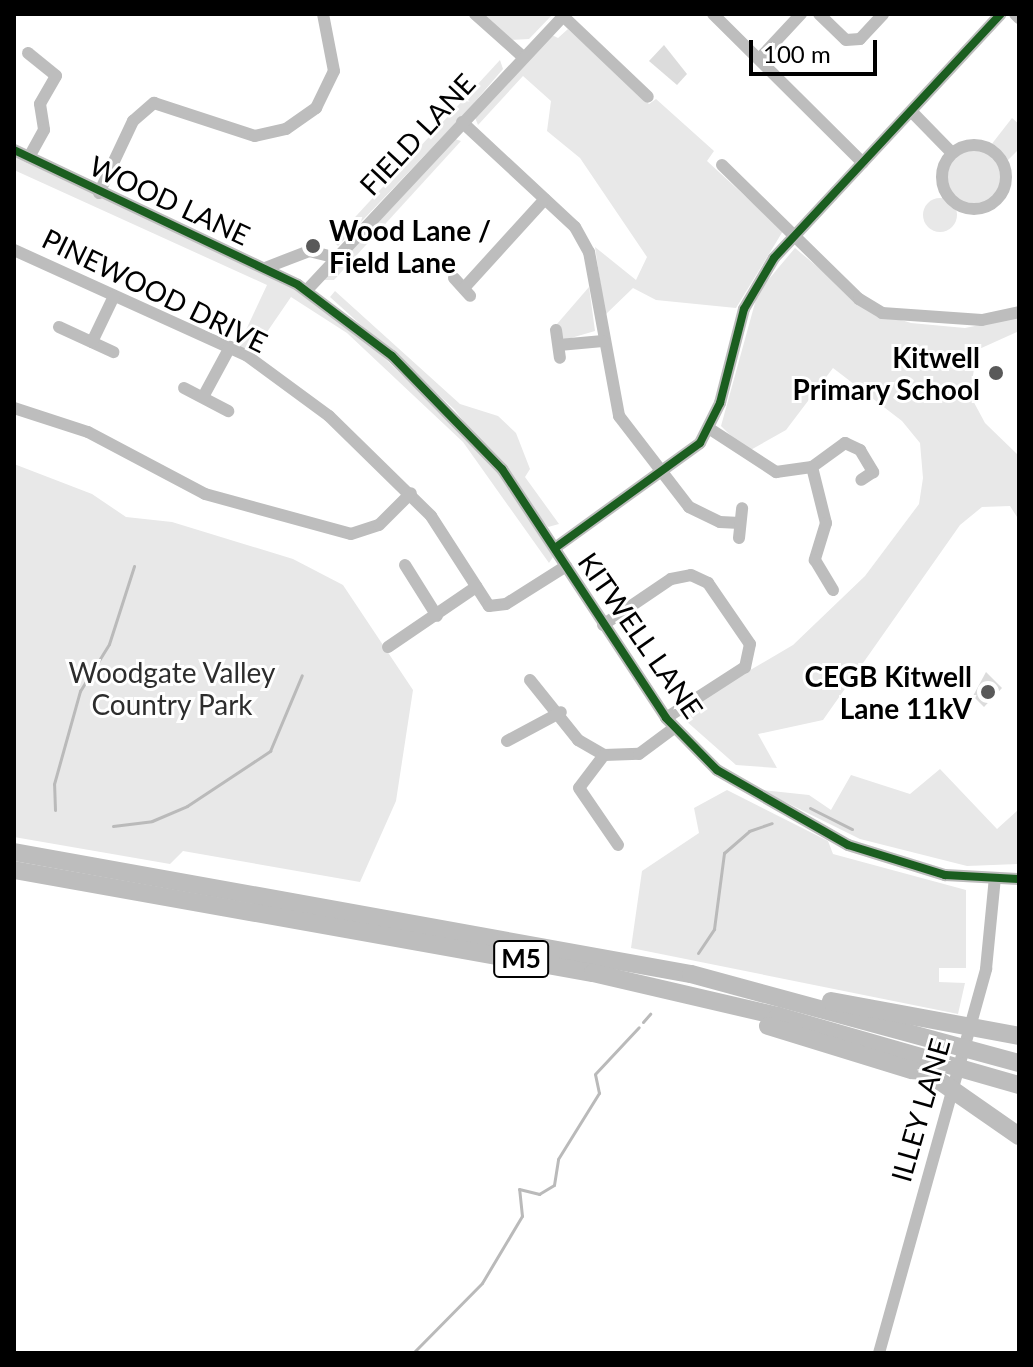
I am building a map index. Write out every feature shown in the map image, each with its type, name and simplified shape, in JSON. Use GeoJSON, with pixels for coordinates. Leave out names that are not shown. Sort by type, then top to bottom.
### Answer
{"type":"FeatureCollection","features":[{"type":"Feature","properties":{"kind":"highway","name":"M5"},"geometry":{"type":"LineString","coordinates":[[14,852],[691,974],[1019,1063]]}},
{"type":"Feature","properties":{"kind":"highway","name":"M5"},"geometry":{"type":"LineString","coordinates":[[14,870],[617,979],[778,1016],[1019,1085]]}},
{"type":"Feature","properties":{"kind":"highway"},"geometry":{"type":"LineString","coordinates":[[691,974],[1019,1036]]}},
{"type":"Feature","properties":{"kind":"highway"},"geometry":{"type":"LineString","coordinates":[[617,979],[934,1077],[1019,1136]]}},
{"type":"Feature","properties":{"kind":"street"},"geometry":{"type":"LineString","coordinates":[[99,193],[133,121],[154,103],[244,136],[286,129],[305,117],[329,93],[334,71],[323,14]]}},
{"type":"Feature","properties":{"kind":"street"},"geometry":{"type":"LineString","coordinates":[[475,14],[522,56]]}},
{"type":"Feature","properties":{"kind":"street"},"geometry":{"type":"LineString","coordinates":[[713,14],[761,57],[863,163]]}},
{"type":"Feature","properties":{"kind":"street"},"geometry":{"type":"LineString","coordinates":[[761,57],[801,14]]}},
{"type":"Feature","properties":{"kind":"street"},"geometry":{"type":"LineString","coordinates":[[819,14],[846,40],[860,39],[883,14]]}},
{"type":"Feature","properties":{"kind":"street"},"geometry":{"type":"LineString","coordinates":[[555,548],[662,476],[710,429],[744,309],[796,234],[1001,14]]}},
{"type":"Feature","properties":{"kind":"street"},"geometry":{"type":"LineString","coordinates":[[564,15],[648,97]]}},
{"type":"Feature","properties":{"kind":"street","name":"FIELD LANE"},"geometry":{"type":"LineString","coordinates":[[307,290],[333,257],[564,15]]}},
{"type":"Feature","properties":{"kind":"street"},"geometry":{"type":"LineString","coordinates":[[28,53],[56,76],[40,104],[44,130],[29,157]]}},
{"type":"Feature","properties":{"kind":"street"},"geometry":{"type":"LineString","coordinates":[[912,112],[952,153]]}},
{"type":"Feature","properties":{"kind":"street"},"geometry":{"type":"LineString","coordinates":[[462,122],[575,227],[589,252],[619,416],[662,476],[703,516],[740,523]]}},
{"type":"Feature","properties":{"kind":"street"},"geometry":{"type":"LineString","coordinates":[[971,145],[992,150],[1007,177],[1000,197],[972,210],[952,202],[942,183],[952,153],[971,145]]}},
{"type":"Feature","properties":{"kind":"street","name":"WOOD LANE"},"geometry":{"type":"LineString","coordinates":[[14,150],[307,290]]}},
{"type":"Feature","properties":{"kind":"street"},"geometry":{"type":"LineString","coordinates":[[741,160],[726,168],[859,299],[882,313],[982,320],[1019,312]]}},
{"type":"Feature","properties":{"kind":"street"},"geometry":{"type":"LineString","coordinates":[[1000,197],[1011,208]]}},
{"type":"Feature","properties":{"kind":"street"},"geometry":{"type":"LineString","coordinates":[[454,278],[467,292],[545,199]]}},
{"type":"Feature","properties":{"kind":"street","name":"PINEWOOD DRIVE"},"geometry":{"type":"LineString","coordinates":[[14,250],[230,347],[329,416],[411,493],[489,606],[506,604],[566,566]]}},
{"type":"Feature","properties":{"kind":"street"},"geometry":{"type":"LineString","coordinates":[[265,268],[309,251],[333,257]]}},
{"type":"Feature","properties":{"kind":"street","name":"KITWELL LANE"},"geometry":{"type":"LineString","coordinates":[[307,290],[392,356],[472,433],[555,548],[670,723],[717,770],[848,845],[945,875],[1019,879]]}},
{"type":"Feature","properties":{"kind":"street"},"geometry":{"type":"LineString","coordinates":[[92,342],[114,296]]}},
{"type":"Feature","properties":{"kind":"street"},"geometry":{"type":"LineString","coordinates":[[59,327],[113,352]]}},
{"type":"Feature","properties":{"kind":"street"},"geometry":{"type":"LineString","coordinates":[[556,330],[559,352],[603,341]]}},
{"type":"Feature","properties":{"kind":"street"},"geometry":{"type":"LineString","coordinates":[[203,397],[230,347]]}},
{"type":"Feature","properties":{"kind":"street"},"geometry":{"type":"LineString","coordinates":[[184,388],[228,411]]}},
{"type":"Feature","properties":{"kind":"street"},"geometry":{"type":"LineString","coordinates":[[14,408],[88,432],[205,494],[351,534],[379,525],[411,493]]}},
{"type":"Feature","properties":{"kind":"street"},"geometry":{"type":"LineString","coordinates":[[710,429],[762,468],[812,467],[845,443],[860,450],[873,472],[861,480]]}},
{"type":"Feature","properties":{"kind":"street"},"geometry":{"type":"LineString","coordinates":[[812,467],[826,523],[815,560],[833,590]]}},
{"type":"Feature","properties":{"kind":"street"},"geometry":{"type":"LineString","coordinates":[[739,538],[742,508]]}},
{"type":"Feature","properties":{"kind":"street"},"geometry":{"type":"LineString","coordinates":[[405,565],[437,616]]}},
{"type":"Feature","properties":{"kind":"street"},"geometry":{"type":"LineString","coordinates":[[530,680],[561,712],[578,740],[604,755],[639,754],[670,723],[745,667],[750,644],[708,583],[691,575],[671,579],[603,625]]}},
{"type":"Feature","properties":{"kind":"street"},"geometry":{"type":"LineString","coordinates":[[388,647],[476,587]]}},
{"type":"Feature","properties":{"kind":"street"},"geometry":{"type":"LineString","coordinates":[[507,741],[561,712]]}},
{"type":"Feature","properties":{"kind":"street"},"geometry":{"type":"LineString","coordinates":[[604,755],[579,788],[618,845]]}},
{"type":"Feature","properties":{"kind":"street","name":"ILLEY LANE"},"geometry":{"type":"LineString","coordinates":[[879,1353],[972,1017],[993,929],[995,878]]}},
{"type":"Feature","properties":{"kind":"green space"},"geometry":{"type":"Polygon","coordinates":[[[480,14],[553,14],[529,39],[510,40],[480,14]]]}},
{"type":"Feature","properties":{"kind":"green space"},"geometry":{"type":"Polygon","coordinates":[[[568,29],[649,104],[656,99],[714,151],[707,161],[783,231],[736,308],[656,300],[633,288],[605,315],[595,247],[636,280],[647,257],[580,158],[547,131],[551,101],[523,76],[478,125],[474,115],[550,34],[558,38],[568,29]]]}},
{"type":"Feature","properties":{"kind":"green space"},"geometry":{"type":"Polygon","coordinates":[[[500,60],[503,69],[467,111],[338,246],[333,241],[500,60]]]}},
{"type":"Feature","properties":{"kind":"green space"},"geometry":{"type":"Polygon","coordinates":[[[1012,118],[1019,124],[1019,149],[1007,161],[991,145],[1012,118]]]}},
{"type":"Feature","properties":{"kind":"green space"},"geometry":{"type":"Polygon","coordinates":[[[452,138],[461,141],[334,280],[323,280],[452,138]]]}},
{"type":"Feature","properties":{"kind":"green space"},"geometry":{"type":"Polygon","coordinates":[[[974,149],[994,157],[1002,177],[994,197],[974,205],[954,197],[946,177],[954,157],[974,149]]]}},
{"type":"Feature","properties":{"kind":"green space"},"geometry":{"type":"Polygon","coordinates":[[[14,155],[299,290],[357,331],[495,467],[553,557],[549,563],[463,442],[347,333],[291,297],[252,354],[238,347],[267,285],[14,170],[14,155]]]}},
{"type":"Feature","properties":{"kind":"green space"},"geometry":{"type":"Polygon","coordinates":[[[940,198],[952,203],[957,215],[952,227],[940,232],[928,227],[923,215],[928,203],[940,198]]]}},
{"type":"Feature","properties":{"kind":"green space"},"geometry":{"type":"Polygon","coordinates":[[[795,248],[869,310],[911,323],[965,328],[1019,317],[1019,331],[977,350],[970,395],[985,423],[1019,456],[1019,520],[1010,506],[982,507],[960,525],[823,720],[758,734],[777,768],[736,765],[677,713],[793,645],[865,576],[919,504],[923,478],[920,443],[902,421],[833,368],[786,430],[747,452],[721,426],[758,292],[795,248]]]}},
{"type":"Feature","properties":{"kind":"green space"},"geometry":{"type":"Polygon","coordinates":[[[589,287],[595,331],[564,340],[557,324],[589,287]]]}},
{"type":"Feature","properties":{"kind":"green space"},"geometry":{"type":"Polygon","coordinates":[[[335,291],[460,404],[498,416],[516,433],[530,469],[525,477],[559,524],[548,527],[454,409],[330,297],[335,291]]]}},
{"type":"Feature","properties":{"kind":"green space","name":"Woodgate Valley Country Park"},"geometry":{"type":"Polygon","coordinates":[[[14,464],[92,494],[126,517],[172,522],[293,559],[343,585],[413,690],[396,801],[360,882],[183,851],[170,864],[14,837],[14,464]]]}},
{"type":"Feature","properties":{"kind":"green space"},"geometry":{"type":"Polygon","coordinates":[[[940,769],[997,829],[1019,809],[1019,864],[967,866],[860,839],[761,790],[809,795],[831,810],[851,775],[910,794],[940,769]]]}},
{"type":"Feature","properties":{"kind":"green space"},"geometry":{"type":"Polygon","coordinates":[[[727,790],[828,841],[833,854],[966,890],[966,968],[939,968],[939,982],[965,983],[958,1014],[631,948],[642,871],[699,833],[694,808],[727,790]]]}},
{"type":"Feature","properties":{"kind":"building"},"geometry":{"type":"Polygon","coordinates":[[[664,45],[687,74],[677,85],[649,61],[664,45]]]}},
{"type":"Feature","properties":{"kind":"building","name":"CEGB Kitwell Lane 11kV"},"geometry":{"type":"Polygon","coordinates":[[[986,672],[1002,688],[984,707],[973,696],[986,672]]]}},
{"type":"Feature","properties":{"kind":"waterway"},"geometry":{"type":"LineString","coordinates":[[55,810],[54,784],[80,691],[109,644],[134,566]]}},
{"type":"Feature","properties":{"kind":"waterway"},"geometry":{"type":"LineString","coordinates":[[113,826],[152,821],[187,806],[270,751],[302,675]]}},
{"type":"Feature","properties":{"kind":"waterway"},"geometry":{"type":"LineString","coordinates":[[810,808],[852,829]]}},
{"type":"Feature","properties":{"kind":"waterway"},"geometry":{"type":"LineString","coordinates":[[698,953],[714,929],[724,853],[749,831],[772,823]]}},
{"type":"Feature","properties":{"kind":"waterway"},"geometry":{"type":"LineString","coordinates":[[643,1022],[650,1014]]}},
{"type":"Feature","properties":{"kind":"waterway"},"geometry":{"type":"LineString","coordinates":[[413,1353],[482,1283],[522,1216],[519,1189],[539,1194],[554,1185],[558,1159],[599,1093],[595,1074],[639,1027]]}},
{"type":"Feature","properties":{"kind":"cycle path"},"geometry":{"type":"LineString","coordinates":[[555,548],[700,443],[720,403],[744,309],[774,258],[1001,14]]}},
{"type":"Feature","properties":{"kind":"cycle path"},"geometry":{"type":"LineString","coordinates":[[14,150],[298,285],[392,356],[502,469],[666,718],[717,770],[848,845],[945,875],[1019,879]]}},
{"type":"Feature","properties":{"kind":"place","name":"Wood Lane / Field Lane"},"geometry":{"type":"Point","coordinates":[313,246]}},
{"type":"Feature","properties":{"kind":"place","name":"Kitwell Primary School"},"geometry":{"type":"Point","coordinates":[996,373]}},
{"type":"Feature","properties":{"kind":"place","name":"CEGB Kitwell Lane 11kV"},"geometry":{"type":"Point","coordinates":[988,692]}}]}
